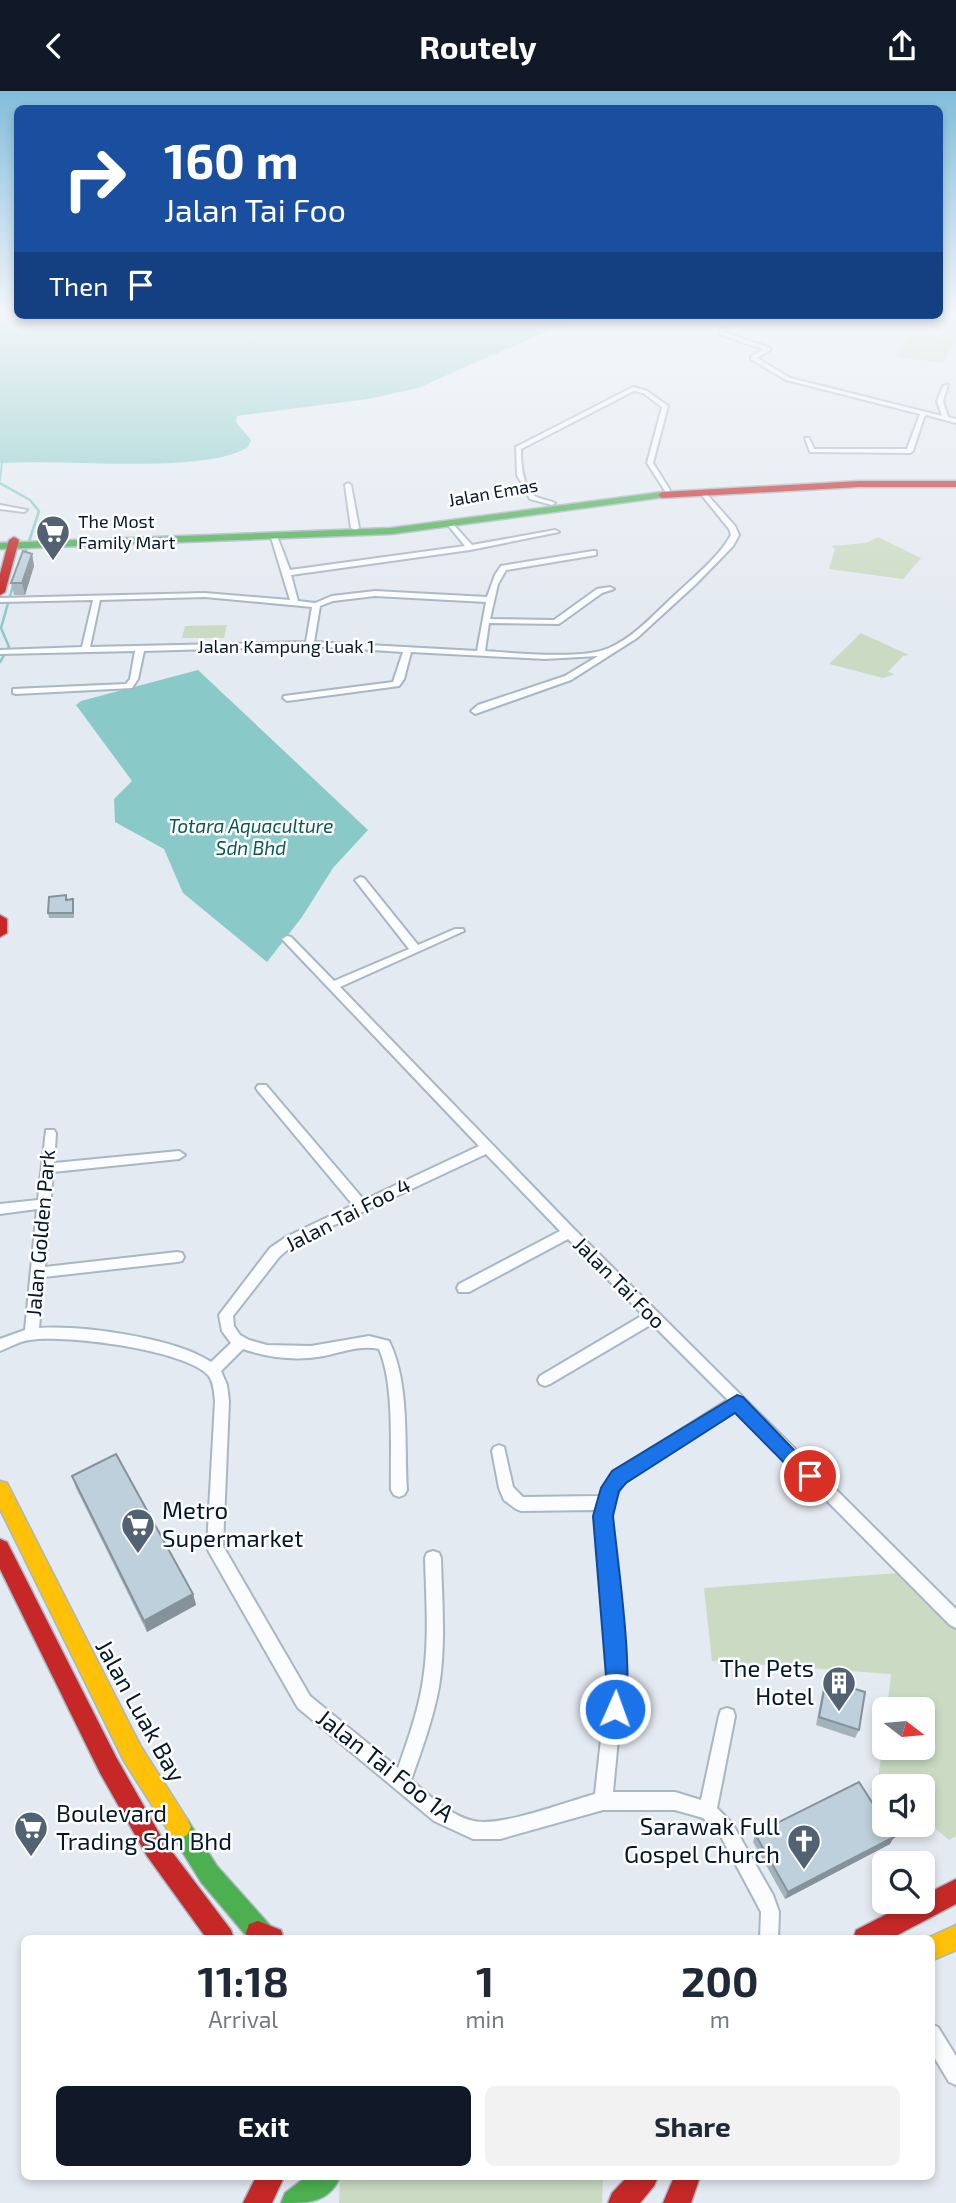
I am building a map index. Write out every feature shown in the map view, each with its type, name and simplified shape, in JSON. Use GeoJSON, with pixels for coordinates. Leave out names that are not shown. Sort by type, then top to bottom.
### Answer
{"type":"FeatureCollection","features":[{"type":"Feature","properties":{"kind":"main road","name":"Jalan Emas"},"geometry":{"type":"LineString","coordinates":[[17,545],[448,521],[527,503],[552,503],[667,489],[885,478],[956,481]]}},
{"type":"Feature","properties":{"kind":"main road","name":"Jalan Emas"},"geometry":{"type":"LineString","coordinates":[[17,545],[391,531],[452,525],[587,502],[702,492],[956,481]]}},
{"type":"Feature","properties":{"kind":"main road"},"geometry":{"type":"LineString","coordinates":[[7,596],[17,545]]}},
{"type":"Feature","properties":{"kind":"main road"},"geometry":{"type":"LineString","coordinates":[[0,919],[0,933]]}},
{"type":"Feature","properties":{"kind":"main road","name":"Jalan Luak Bay"},"geometry":{"type":"LineString","coordinates":[[0,1489],[132,1753],[209,1874],[263,1935]]}},
{"type":"Feature","properties":{"kind":"main road"},"geometry":{"type":"LineString","coordinates":[[0,1548],[121,1789],[155,1848],[219,1935]]}},
{"type":"Feature","properties":{"kind":"main road"},"geometry":{"type":"LineString","coordinates":[[873,1935],[956,1891]]}},
{"type":"Feature","properties":{"kind":"main road"},"geometry":{"type":"LineString","coordinates":[[935,1947],[956,1937]]}},
{"type":"Feature","properties":{"kind":"main road"},"geometry":{"type":"LineString","coordinates":[[257,2203],[269,2180]]}},
{"type":"Feature","properties":{"kind":"main road"},"geometry":{"type":"LineString","coordinates":[[295,2203],[323,2180]]}},
{"type":"Feature","properties":{"kind":"main road"},"geometry":{"type":"LineString","coordinates":[[325,2203],[327,2180]]}},
{"type":"Feature","properties":{"kind":"main road"},"geometry":{"type":"LineString","coordinates":[[622,2180],[622,2203]]}},
{"type":"Feature","properties":{"kind":"main road"},"geometry":{"type":"LineString","coordinates":[[622,2203],[642,2180]]}},
{"type":"Feature","properties":{"kind":"main road"},"geometry":{"type":"LineString","coordinates":[[677,2203],[686,2180]]}},
{"type":"Feature","properties":{"kind":"street"},"geometry":{"type":"LineString","coordinates":[[527,503],[518,471],[518,448],[585,414]]}},
{"type":"Feature","properties":{"kind":"street"},"geometry":{"type":"LineString","coordinates":[[663,414],[650,463],[667,489]]}},
{"type":"Feature","properties":{"kind":"street"},"geometry":{"type":"LineString","coordinates":[[807,439],[808,451],[910,451],[921,416],[925,414]]}},
{"type":"Feature","properties":{"kind":"street"},"geometry":{"type":"LineString","coordinates":[[928,414],[956,421]]}},
{"type":"Feature","properties":{"kind":"street"},"geometry":{"type":"LineString","coordinates":[[943,418],[945,414]]}},
{"type":"Feature","properties":{"kind":"street"},"geometry":{"type":"LineString","coordinates":[[348,485],[355,528]]}},
{"type":"Feature","properties":{"kind":"street"},"geometry":{"type":"LineString","coordinates":[[475,712],[481,707],[568,678],[611,651],[652,620],[734,540],[735,531],[702,492]]}},
{"type":"Feature","properties":{"kind":"street"},"geometry":{"type":"LineString","coordinates":[[0,507],[24,510]]}},
{"type":"Feature","properties":{"kind":"street"},"geometry":{"type":"LineString","coordinates":[[452,525],[470,548]]}},
{"type":"Feature","properties":{"kind":"street"},"geometry":{"type":"LineString","coordinates":[[287,573],[470,548],[555,532]]}},
{"type":"Feature","properties":{"kind":"street"},"geometry":{"type":"LineString","coordinates":[[272,536],[287,573],[294,602]]}},
{"type":"Feature","properties":{"kind":"street"},"geometry":{"type":"LineString","coordinates":[[481,652],[498,573],[504,569],[593,553]]}},
{"type":"Feature","properties":{"kind":"street"},"geometry":{"type":"LineString","coordinates":[[488,621],[556,622],[600,591],[610,589]]}},
{"type":"Feature","properties":{"kind":"street"},"geometry":{"type":"LineString","coordinates":[[0,600],[7,596],[97,598],[205,595],[316,605],[327,598],[356,595],[491,600]]}},
{"type":"Feature","properties":{"kind":"street"},"geometry":{"type":"LineString","coordinates":[[86,649],[97,598]]}},
{"type":"Feature","properties":{"kind":"street"},"geometry":{"type":"LineString","coordinates":[[310,644],[316,605]]}},
{"type":"Feature","properties":{"kind":"street","name":"Jalan Kampung Luak 1"},"geometry":{"type":"LineString","coordinates":[[0,652],[310,644],[560,657],[611,651]]}},
{"type":"Feature","properties":{"kind":"street"},"geometry":{"type":"LineString","coordinates":[[16,691],[128,686],[134,679],[140,649]]}},
{"type":"Feature","properties":{"kind":"street"},"geometry":{"type":"LineString","coordinates":[[287,698],[396,684],[400,679],[408,649]]}},
{"type":"Feature","properties":{"kind":"street"},"geometry":{"type":"LineString","coordinates":[[560,657],[569,666],[568,678]]}},
{"type":"Feature","properties":{"kind":"street"},"geometry":{"type":"LineString","coordinates":[[360,880],[415,949]]}},
{"type":"Feature","properties":{"kind":"street"},"geometry":{"type":"LineString","coordinates":[[335,985],[459,931]]}},
{"type":"Feature","properties":{"kind":"street","name":"Jalan Tai Foo"},"geometry":{"type":"LineString","coordinates":[[287,939],[335,985],[487,1148],[652,1317],[956,1620]]}},
{"type":"Feature","properties":{"kind":"street"},"geometry":{"type":"LineString","coordinates":[[262,1088],[361,1206]]}},
{"type":"Feature","properties":{"kind":"street","name":"Jalan Golden Park"},"geometry":{"type":"LineString","coordinates":[[32,1334],[50,1133]]}},
{"type":"Feature","properties":{"kind":"street","name":"Jalan Tai Foo 4"},"geometry":{"type":"LineString","coordinates":[[240,1343],[230,1335],[226,1326],[226,1315],[275,1252],[291,1240],[487,1148]]}},
{"type":"Feature","properties":{"kind":"street"},"geometry":{"type":"LineString","coordinates":[[48,1168],[180,1155]]}},
{"type":"Feature","properties":{"kind":"street"},"geometry":{"type":"LineString","coordinates":[[0,1209],[43,1204]]}},
{"type":"Feature","properties":{"kind":"street"},"geometry":{"type":"LineString","coordinates":[[464,1288],[569,1232]]}},
{"type":"Feature","properties":{"kind":"street"},"geometry":{"type":"LineString","coordinates":[[36,1273],[177,1257]]}},
{"type":"Feature","properties":{"kind":"street"},"geometry":{"type":"LineString","coordinates":[[545,1380],[652,1317]]}},
{"type":"Feature","properties":{"kind":"street"},"geometry":{"type":"LineString","coordinates":[[1,1344],[32,1334],[139,1343],[199,1361],[212,1370],[220,1383],[222,1401],[215,1547],[304,1702]]}},
{"type":"Feature","properties":{"kind":"street"},"geometry":{"type":"LineString","coordinates":[[212,1370],[240,1343],[263,1350],[287,1352],[318,1351],[366,1342],[384,1345],[390,1352],[399,1490]]}},
{"type":"Feature","properties":{"kind":"street"},"geometry":{"type":"LineString","coordinates":[[603,1801],[616,1676],[603,1516],[605,1503],[619,1477],[737,1402]]}},
{"type":"Feature","properties":{"kind":"street"},"geometry":{"type":"LineString","coordinates":[[499,1451],[508,1495],[512,1500],[521,1504],[605,1503]]}},
{"type":"Feature","properties":{"kind":"street"},"geometry":{"type":"LineString","coordinates":[[401,1783],[422,1724],[431,1685],[433,1558]]}},
{"type":"Feature","properties":{"kind":"street","name":"Jalan Tai Foo 1A"},"geometry":{"type":"LineString","coordinates":[[304,1702],[440,1815],[455,1824],[481,1831],[500,1830],[603,1801],[675,1801],[708,1811]]}},
{"type":"Feature","properties":{"kind":"street"},"geometry":{"type":"LineString","coordinates":[[727,1717],[708,1811],[726,1829],[759,1890],[770,1912],[769,1931]]}},
{"type":"Feature","properties":{"kind":"street"},"geometry":{"type":"LineString","coordinates":[[935,2041],[956,2075]]}},
{"type":"Feature","properties":{"kind":"shaded area"},"geometry":{"type":"Polygon","coordinates":[[[878,537],[921,558],[903,579],[829,569],[835,549],[831,546],[866,543],[878,537]]]}},
{"type":"Feature","properties":{"kind":"shaded area"},"geometry":{"type":"Polygon","coordinates":[[[227,625],[224,638],[182,638],[185,626],[227,625]]]}},
{"type":"Feature","properties":{"kind":"shaded area"},"geometry":{"type":"Polygon","coordinates":[[[861,633],[909,655],[903,656],[888,672],[895,674],[883,678],[829,664],[861,633]]]}},
{"type":"Feature","properties":{"kind":"shaded area"},"geometry":{"type":"Polygon","coordinates":[[[897,1573],[956,1630],[956,1836],[949,1840],[935,1828],[935,1774],[879,1774],[880,1761],[935,1760],[935,1697],[888,1697],[891,1674],[712,1661],[704,1588],[897,1573]]]}},
{"type":"Feature","properties":{"kind":"shaded area"},"geometry":{"type":"Polygon","coordinates":[[[340,2180],[603,2180],[602,2203],[339,2203],[340,2180]]]}},
{"type":"Feature","properties":{"kind":"water"},"geometry":{"type":"Polygon","coordinates":[[[0,414],[256,414],[237,416],[236,422],[251,440],[248,447],[218,458],[139,464],[0,463],[0,414]]]}},
{"type":"Feature","properties":{"kind":"water","name":"Totara Aquaculture Sdn Bhd"},"geometry":{"type":"Polygon","coordinates":[[[198,670],[368,830],[333,868],[302,917],[267,962],[183,893],[164,849],[115,822],[114,799],[132,781],[76,705],[81,701],[198,670]]]}},
{"type":"Feature","properties":{"kind":"building"},"geometry":{"type":"Polygon","coordinates":[[[23,551],[32,554],[22,583],[11,583],[23,551]]]}},
{"type":"Feature","properties":{"kind":"building"},"geometry":{"type":"Polygon","coordinates":[[[66,895],[66,900],[73,899],[73,913],[48,913],[49,897],[66,895]]]}},
{"type":"Feature","properties":{"kind":"building","name":"Metro Supermarket"},"geometry":{"type":"Polygon","coordinates":[[[116,1454],[193,1594],[144,1621],[72,1476],[116,1454]]]}},
{"type":"Feature","properties":{"kind":"building","name":"The Pets Hotel"},"geometry":{"type":"Polygon","coordinates":[[[826,1680],[865,1692],[859,1730],[819,1717],[826,1680]]]}},
{"type":"Feature","properties":{"kind":"building","name":"Sarawak Full Gospel Church"},"geometry":{"type":"Polygon","coordinates":[[[859,1782],[872,1802],[872,1837],[894,1837],[788,1892],[755,1834],[859,1782]]]}},
{"type":"Feature","properties":{"kind":"waterway"},"geometry":{"type":"LineString","coordinates":[[0,480],[2,462]]}},
{"type":"Feature","properties":{"kind":"waterway"},"geometry":{"type":"LineString","coordinates":[[0,483],[30,500],[39,511],[24,557]]}},
{"type":"Feature","properties":{"kind":"waterway"},"geometry":{"type":"LineString","coordinates":[[0,662],[9,647],[1,628],[14,582]]}},
{"type":"Feature","properties":{"kind":"traffic: fast"},"geometry":{"type":"LineString","coordinates":[[0,546],[391,531],[662,495]]}},
{"type":"Feature","properties":{"kind":"traffic: fast"},"geometry":{"type":"LineString","coordinates":[[179,1827],[209,1874],[262,1935]]}},
{"type":"Feature","properties":{"kind":"traffic: fast"},"geometry":{"type":"LineString","coordinates":[[295,2203],[323,2180]]}},
{"type":"Feature","properties":{"kind":"traffic: slow"},"geometry":{"type":"LineString","coordinates":[[0,1489],[132,1753],[179,1827]]}},
{"type":"Feature","properties":{"kind":"traffic: slow"},"geometry":{"type":"LineString","coordinates":[[935,1947],[956,1937]]}},
{"type":"Feature","properties":{"kind":"traffic: jam"},"geometry":{"type":"LineString","coordinates":[[662,495],[859,484],[956,484]]}},
{"type":"Feature","properties":{"kind":"traffic: jam"},"geometry":{"type":"LineString","coordinates":[[0,592],[14,540]]}},
{"type":"Feature","properties":{"kind":"traffic: jam"},"geometry":{"type":"LineString","coordinates":[[0,919],[0,933]]}},
{"type":"Feature","properties":{"kind":"traffic: jam"},"geometry":{"type":"LineString","coordinates":[[0,1548],[108,1765],[155,1848],[219,1935]]}},
{"type":"Feature","properties":{"kind":"traffic: jam"},"geometry":{"type":"LineString","coordinates":[[873,1935],[956,1891]]}},
{"type":"Feature","properties":{"kind":"traffic: jam"},"geometry":{"type":"LineString","coordinates":[[258,1933],[263,1935]]}},
{"type":"Feature","properties":{"kind":"traffic: jam"},"geometry":{"type":"LineString","coordinates":[[257,2203],[269,2180]]}},
{"type":"Feature","properties":{"kind":"traffic: jam"},"geometry":{"type":"LineString","coordinates":[[622,2203],[642,2180]]}},
{"type":"Feature","properties":{"kind":"traffic: jam"},"geometry":{"type":"LineString","coordinates":[[677,2203],[686,2180]]}},
{"type":"Feature","properties":{"kind":"place","name":"The Most Family Mart"},"geometry":{"type":"Point","coordinates":[53,562]}},
{"type":"Feature","properties":{"kind":"place","name":"Metro Supermarket"},"geometry":{"type":"Point","coordinates":[138,1555]}},
{"type":"Feature","properties":{"kind":"place","name":"The Pets Hotel"},"geometry":{"type":"Point","coordinates":[839,1713]}},
{"type":"Feature","properties":{"kind":"place","name":"Boulevard Trading Sdn Bhd"},"geometry":{"type":"Point","coordinates":[31,1858]}},
{"type":"Feature","properties":{"kind":"place","name":"Sarawak Full Gospel Church"},"geometry":{"type":"Point","coordinates":[804,1871]}},
{"type":"Feature","properties":{"kind":"route"},"geometry":{"type":"LineString","coordinates":[[615,1709],[616,1676],[603,1516],[611,1488],[619,1477],[737,1402],[810,1476]]}}]}
